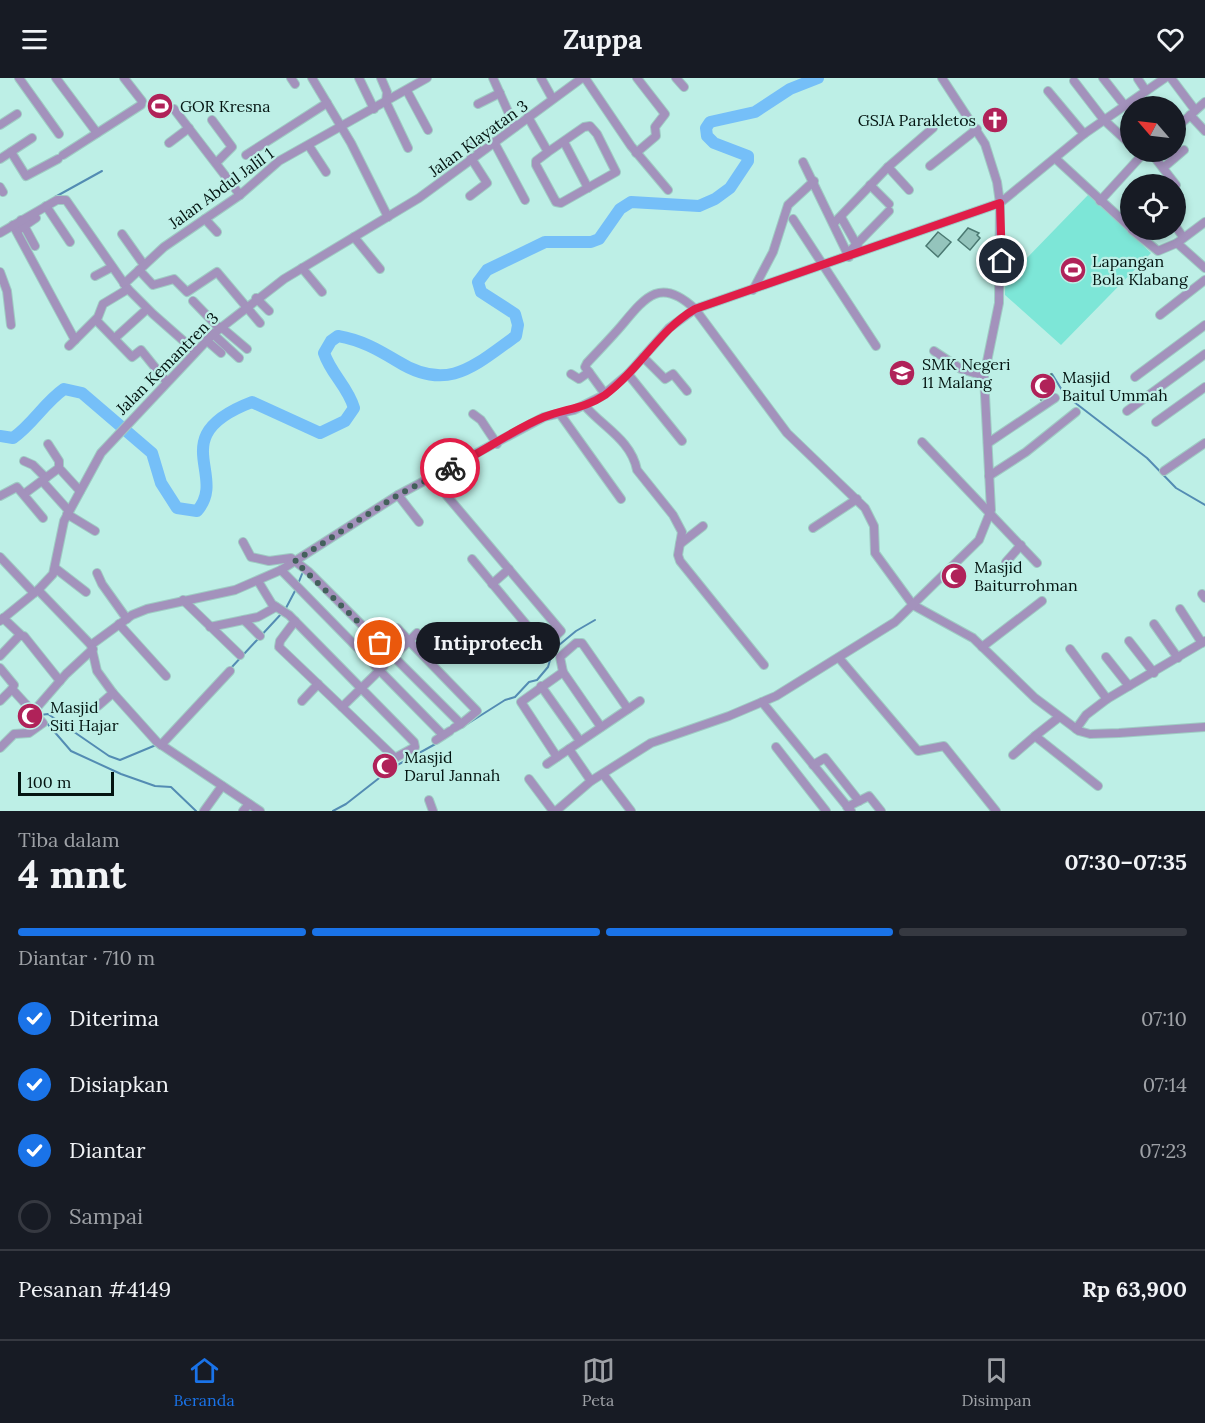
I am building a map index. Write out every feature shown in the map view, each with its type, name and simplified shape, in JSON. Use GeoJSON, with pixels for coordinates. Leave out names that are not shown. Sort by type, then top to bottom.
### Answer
{"type":"FeatureCollection","features":[{"type":"Feature","properties":{"kind":"street"},"geometry":{"type":"LineString","coordinates":[[19,78],[59,134]]}},
{"type":"Feature","properties":{"kind":"street"},"geometry":{"type":"LineString","coordinates":[[56,78],[97,133]]}},
{"type":"Feature","properties":{"kind":"street"},"geometry":{"type":"LineString","coordinates":[[11,152],[26,176],[61,157],[142,104],[124,78]]}},
{"type":"Feature","properties":{"kind":"street"},"geometry":{"type":"LineString","coordinates":[[312,78],[343,127],[388,217]]}},
{"type":"Feature","properties":{"kind":"street"},"geometry":{"type":"LineString","coordinates":[[359,78],[374,109]]}},
{"type":"Feature","properties":{"kind":"street"},"geometry":{"type":"LineString","coordinates":[[381,78],[387,92],[386,102],[408,148]]}},
{"type":"Feature","properties":{"kind":"street","name":"Jalan Abdul Jalil 1"},"geometry":{"type":"LineString","coordinates":[[19,225],[72,343],[96,320],[103,304],[126,286],[141,267],[164,247],[240,195],[279,161],[428,78]]}},
{"type":"Feature","properties":{"kind":"street"},"geometry":{"type":"LineString","coordinates":[[493,78],[515,127]]}},
{"type":"Feature","properties":{"kind":"street"},"geometry":{"type":"LineString","coordinates":[[541,78],[551,96]]}},
{"type":"Feature","properties":{"kind":"street"},"geometry":{"type":"LineString","coordinates":[[584,78],[636,153],[668,190]]}},
{"type":"Feature","properties":{"kind":"street","name":"Jalan Klayatan 3"},"geometry":{"type":"LineString","coordinates":[[388,217],[427,192],[479,152],[584,78]]}},
{"type":"Feature","properties":{"kind":"street"},"geometry":{"type":"LineString","coordinates":[[636,153],[657,136],[655,127],[665,114],[637,78]]}},
{"type":"Feature","properties":{"kind":"street"},"geometry":{"type":"LineString","coordinates":[[676,78],[684,87]]}},
{"type":"Feature","properties":{"kind":"street"},"geometry":{"type":"LineString","coordinates":[[529,779],[555,811],[591,781],[651,743],[762,702],[839,658],[894,622],[979,540],[991,514],[984,376],[1000,297],[1000,203],[992,165],[977,129],[942,78]]}},
{"type":"Feature","properties":{"kind":"street"},"geometry":{"type":"LineString","coordinates":[[1103,78],[1120,100]]}},
{"type":"Feature","properties":{"kind":"street"},"geometry":{"type":"LineString","coordinates":[[1139,96],[1165,78]]}},
{"type":"Feature","properties":{"kind":"street"},"geometry":{"type":"LineString","coordinates":[[1171,78],[1205,131]]}},
{"type":"Feature","properties":{"kind":"street"},"geometry":{"type":"LineString","coordinates":[[1138,79],[1146,91]]}},
{"type":"Feature","properties":{"kind":"street"},"geometry":{"type":"LineString","coordinates":[[1074,81],[1104,120],[1120,135]]}},
{"type":"Feature","properties":{"kind":"street"},"geometry":{"type":"LineString","coordinates":[[407,91],[428,130]]}},
{"type":"Feature","properties":{"kind":"street"},"geometry":{"type":"LineString","coordinates":[[1048,91],[1084,134]]}},
{"type":"Feature","properties":{"kind":"street"},"geometry":{"type":"LineString","coordinates":[[478,104],[500,93]]}},
{"type":"Feature","properties":{"kind":"street"},"geometry":{"type":"LineString","coordinates":[[1186,118],[1205,102]]}},
{"type":"Feature","properties":{"kind":"street"},"geometry":{"type":"LineString","coordinates":[[246,155],[327,103]]}},
{"type":"Feature","properties":{"kind":"street"},"geometry":{"type":"LineString","coordinates":[[174,109],[217,162],[240,195]]}},
{"type":"Feature","properties":{"kind":"street"},"geometry":{"type":"LineString","coordinates":[[35,710],[92,647],[127,619],[147,609],[235,590],[258,581],[281,570],[398,495],[431,477],[497,444],[544,417],[585,406],[605,394],[627,374],[669,328],[695,309],[822,267],[1000,203],[1084,134],[1120,109]]}},
{"type":"Feature","properties":{"kind":"street"},"geometry":{"type":"LineString","coordinates":[[0,125],[17,114]]}},
{"type":"Feature","properties":{"kind":"street"},"geometry":{"type":"LineString","coordinates":[[528,117],[548,152]]}},
{"type":"Feature","properties":{"kind":"street"},"geometry":{"type":"LineString","coordinates":[[212,120],[232,147],[217,162]]}},
{"type":"Feature","properties":{"kind":"street"},"geometry":{"type":"LineString","coordinates":[[590,126],[616,170],[615,174],[561,203],[556,202],[536,165],[536,161],[548,152],[584,127],[590,126]]}},
{"type":"Feature","properties":{"kind":"street"},"geometry":{"type":"LineString","coordinates":[[169,143],[189,128]]}},
{"type":"Feature","properties":{"kind":"street"},"geometry":{"type":"LineString","coordinates":[[861,253],[838,220],[888,167],[933,128]]}},
{"type":"Feature","properties":{"kind":"street"},"geometry":{"type":"LineString","coordinates":[[930,166],[977,129]]}},
{"type":"Feature","properties":{"kind":"street"},"geometry":{"type":"LineString","coordinates":[[0,159],[32,138]]}},
{"type":"Feature","properties":{"kind":"street"},"geometry":{"type":"LineString","coordinates":[[494,142],[525,200]]}},
{"type":"Feature","properties":{"kind":"street"},"geometry":{"type":"LineString","coordinates":[[564,142],[588,188]]}},
{"type":"Feature","properties":{"kind":"street"},"geometry":{"type":"LineString","coordinates":[[475,144],[479,152]]}},
{"type":"Feature","properties":{"kind":"street"},"geometry":{"type":"LineString","coordinates":[[309,146],[326,172]]}},
{"type":"Feature","properties":{"kind":"street"},"geometry":{"type":"LineString","coordinates":[[470,196],[487,183],[471,158]]}},
{"type":"Feature","properties":{"kind":"street"},"geometry":{"type":"LineString","coordinates":[[1056,159],[1120,217]]}},
{"type":"Feature","properties":{"kind":"street"},"geometry":{"type":"LineString","coordinates":[[803,162],[848,256]]}},
{"type":"Feature","properties":{"kind":"street"},"geometry":{"type":"LineString","coordinates":[[1100,201],[1132,162]]}},
{"type":"Feature","properties":{"kind":"street"},"geometry":{"type":"LineString","coordinates":[[1159,162],[1168,174]]}},
{"type":"Feature","properties":{"kind":"street"},"geometry":{"type":"LineString","coordinates":[[1163,168],[1170,162]]}},
{"type":"Feature","properties":{"kind":"street"},"geometry":{"type":"LineString","coordinates":[[888,167],[909,190]]}},
{"type":"Feature","properties":{"kind":"street"},"geometry":{"type":"LineString","coordinates":[[753,290],[772,252],[788,205],[814,181]]}},
{"type":"Feature","properties":{"kind":"street"},"geometry":{"type":"LineString","coordinates":[[848,256],[889,208],[870,185]]}},
{"type":"Feature","properties":{"kind":"street"},"geometry":{"type":"LineString","coordinates":[[19,225],[61,198],[66,200],[126,286],[147,309],[195,351]]}},
{"type":"Feature","properties":{"kind":"street"},"geometry":{"type":"LineString","coordinates":[[46,206],[69,242]]}},
{"type":"Feature","properties":{"kind":"street","name":"Jalan Kemantren 3"},"geometry":{"type":"LineString","coordinates":[[1,619],[49,579],[55,568],[62,529],[80,491],[107,446],[166,381],[195,351],[256,298],[388,217]]}},
{"type":"Feature","properties":{"kind":"street"},"geometry":{"type":"LineString","coordinates":[[0,233],[36,218]]}},
{"type":"Feature","properties":{"kind":"street"},"geometry":{"type":"LineString","coordinates":[[205,219],[217,232]]}},
{"type":"Feature","properties":{"kind":"street"},"geometry":{"type":"LineString","coordinates":[[794,219],[822,267],[876,346]]}},
{"type":"Feature","properties":{"kind":"street"},"geometry":{"type":"LineString","coordinates":[[1186,236],[1205,222]]}},
{"type":"Feature","properties":{"kind":"street"},"geometry":{"type":"LineString","coordinates":[[19,225],[35,246]]}},
{"type":"Feature","properties":{"kind":"street"},"geometry":{"type":"LineString","coordinates":[[122,234],[153,285],[174,279],[187,292],[217,272],[260,323]]}},
{"type":"Feature","properties":{"kind":"street"},"geometry":{"type":"LineString","coordinates":[[354,237],[381,269]]}},
{"type":"Feature","properties":{"kind":"street"},"geometry":{"type":"LineString","coordinates":[[1146,240],[1158,251],[1180,240],[1205,268]]}},
{"type":"Feature","properties":{"kind":"street"},"geometry":{"type":"LineString","coordinates":[[95,276],[112,267]]}},
{"type":"Feature","properties":{"kind":"street"},"geometry":{"type":"LineString","coordinates":[[302,268],[322,292]]}},
{"type":"Feature","properties":{"kind":"street"},"geometry":{"type":"LineString","coordinates":[[0,272],[7,291],[11,325]]}},
{"type":"Feature","properties":{"kind":"street"},"geometry":{"type":"LineString","coordinates":[[1160,315],[1205,280]]}},
{"type":"Feature","properties":{"kind":"street"},"geometry":{"type":"LineString","coordinates":[[605,394],[585,367],[587,363],[644,299],[652,294],[671,292],[682,297],[695,309],[787,434],[856,499],[873,522],[875,553],[913,605],[925,614],[955,626],[982,647],[1058,718],[1076,729],[1090,734],[1205,727]]}},
{"type":"Feature","properties":{"kind":"street"},"geometry":{"type":"LineString","coordinates":[[256,298],[269,311]]}},
{"type":"Feature","properties":{"kind":"street"},"geometry":{"type":"LineString","coordinates":[[193,301],[239,358]]}},
{"type":"Feature","properties":{"kind":"street"},"geometry":{"type":"LineString","coordinates":[[115,338],[147,309]]}},
{"type":"Feature","properties":{"kind":"street"},"geometry":{"type":"LineString","coordinates":[[96,320],[132,357],[141,350],[166,381]]}},
{"type":"Feature","properties":{"kind":"street"},"geometry":{"type":"LineString","coordinates":[[1135,377],[1205,325]]}},
{"type":"Feature","properties":{"kind":"street"},"geometry":{"type":"LineString","coordinates":[[218,330],[247,349]]}},
{"type":"Feature","properties":{"kind":"street"},"geometry":{"type":"LineString","coordinates":[[207,340],[221,353]]}},
{"type":"Feature","properties":{"kind":"street"},"geometry":{"type":"LineString","coordinates":[[934,351],[961,369],[984,376]]}},
{"type":"Feature","properties":{"kind":"street"},"geometry":{"type":"LineString","coordinates":[[1127,411],[1205,354]]}},
{"type":"Feature","properties":{"kind":"street"},"geometry":{"type":"LineString","coordinates":[[643,357],[660,377],[665,379],[673,374],[687,391]]}},
{"type":"Feature","properties":{"kind":"street"},"geometry":{"type":"LineString","coordinates":[[571,374],[577,379],[589,372]]}},
{"type":"Feature","properties":{"kind":"street"},"geometry":{"type":"LineString","coordinates":[[627,374],[682,441]]}},
{"type":"Feature","properties":{"kind":"street"},"geometry":{"type":"LineString","coordinates":[[1156,422],[1205,387]]}},
{"type":"Feature","properties":{"kind":"street"},"geometry":{"type":"LineString","coordinates":[[988,443],[1055,398]]}},
{"type":"Feature","properties":{"kind":"street"},"geometry":{"type":"LineString","coordinates":[[585,406],[616,433],[635,462],[637,470],[673,515],[682,532],[680,561],[764,665]]}},
{"type":"Feature","properties":{"kind":"street"},"geometry":{"type":"LineString","coordinates":[[989,476],[1026,452],[1076,412]]}},
{"type":"Feature","properties":{"kind":"street"},"geometry":{"type":"LineString","coordinates":[[473,414],[497,444]]}},
{"type":"Feature","properties":{"kind":"street"},"geometry":{"type":"LineString","coordinates":[[560,414],[621,499]]}},
{"type":"Feature","properties":{"kind":"street"},"geometry":{"type":"LineString","coordinates":[[922,442],[1037,563]]}},
{"type":"Feature","properties":{"kind":"street"},"geometry":{"type":"LineString","coordinates":[[1164,471],[1205,443]]}},
{"type":"Feature","properties":{"kind":"street"},"geometry":{"type":"LineString","coordinates":[[48,444],[59,461],[59,468],[80,491]]}},
{"type":"Feature","properties":{"kind":"street"},"geometry":{"type":"LineString","coordinates":[[24,461],[33,465],[68,513],[95,531]]}},
{"type":"Feature","properties":{"kind":"street"},"geometry":{"type":"LineString","coordinates":[[24,494],[59,468]]}},
{"type":"Feature","properties":{"kind":"street"},"geometry":{"type":"LineString","coordinates":[[431,477],[561,631],[544,646],[472,559]]}},
{"type":"Feature","properties":{"kind":"street"},"geometry":{"type":"LineString","coordinates":[[0,496],[16,487],[43,518]]}},
{"type":"Feature","properties":{"kind":"street"},"geometry":{"type":"LineString","coordinates":[[398,495],[418,522]]}},
{"type":"Feature","properties":{"kind":"street"},"geometry":{"type":"LineString","coordinates":[[813,528],[856,499]]}},
{"type":"Feature","properties":{"kind":"street"},"geometry":{"type":"LineString","coordinates":[[680,544],[703,526]]}},
{"type":"Feature","properties":{"kind":"street"},"geometry":{"type":"LineString","coordinates":[[243,543],[254,558],[269,561],[287,557],[295,561],[449,732]]}},
{"type":"Feature","properties":{"kind":"street"},"geometry":{"type":"LineString","coordinates":[[1006,562],[1021,545]]}},
{"type":"Feature","properties":{"kind":"street"},"geometry":{"type":"LineString","coordinates":[[0,557],[92,647],[97,671],[113,693],[161,745],[260,811]]}},
{"type":"Feature","properties":{"kind":"street"},"geometry":{"type":"LineString","coordinates":[[55,568],[86,592]]}},
{"type":"Feature","properties":{"kind":"street"},"geometry":{"type":"LineString","coordinates":[[492,584],[509,569]]}},
{"type":"Feature","properties":{"kind":"street"},"geometry":{"type":"LineString","coordinates":[[281,570],[386,664],[449,732]]}},
{"type":"Feature","properties":{"kind":"street"},"geometry":{"type":"LineString","coordinates":[[97,573],[102,584],[127,619]]}},
{"type":"Feature","properties":{"kind":"street"},"geometry":{"type":"LineString","coordinates":[[258,581],[276,607],[295,621],[361,687],[414,742],[415,747],[395,758],[278,644],[295,621]]}},
{"type":"Feature","properties":{"kind":"street"},"geometry":{"type":"LineString","coordinates":[[183,600],[240,656]]}},
{"type":"Feature","properties":{"kind":"street"},"geometry":{"type":"LineString","coordinates":[[982,647],[1042,601]]}},
{"type":"Feature","properties":{"kind":"street"},"geometry":{"type":"LineString","coordinates":[[210,627],[263,616],[276,607]]}},
{"type":"Feature","properties":{"kind":"street"},"geometry":{"type":"LineString","coordinates":[[1076,729],[1086,715],[1107,699],[1204,642],[1180,609]]}},
{"type":"Feature","properties":{"kind":"street"},"geometry":{"type":"LineString","coordinates":[[1,619],[21,635],[60,681]]}},
{"type":"Feature","properties":{"kind":"street"},"geometry":{"type":"LineString","coordinates":[[244,620],[260,636]]}},
{"type":"Feature","properties":{"kind":"street"},"geometry":{"type":"LineString","coordinates":[[119,624],[166,676]]}},
{"type":"Feature","properties":{"kind":"street"},"geometry":{"type":"LineString","coordinates":[[1154,624],[1178,658]]}},
{"type":"Feature","properties":{"kind":"street"},"geometry":{"type":"LineString","coordinates":[[397,628],[477,711],[449,732]]}},
{"type":"Feature","properties":{"kind":"street"},"geometry":{"type":"LineString","coordinates":[[342,707],[417,633]]}},
{"type":"Feature","properties":{"kind":"street"},"geometry":{"type":"LineString","coordinates":[[0,656],[21,635]]}},
{"type":"Feature","properties":{"kind":"street"},"geometry":{"type":"LineString","coordinates":[[1129,641],[1154,673]]}},
{"type":"Feature","properties":{"kind":"street"},"geometry":{"type":"LineString","coordinates":[[601,727],[563,672],[560,657],[576,643],[582,643],[628,709]]}},
{"type":"Feature","properties":{"kind":"street"},"geometry":{"type":"LineString","coordinates":[[1070,649],[1107,699]]}},
{"type":"Feature","properties":{"kind":"street"},"geometry":{"type":"LineString","coordinates":[[1106,657],[1129,686]]}},
{"type":"Feature","properties":{"kind":"street"},"geometry":{"type":"LineString","coordinates":[[839,658],[918,751],[944,746],[996,811]]}},
{"type":"Feature","properties":{"kind":"street"},"geometry":{"type":"LineString","coordinates":[[0,668],[13,688],[35,710],[42,722],[29,733],[14,734],[0,748]]}},
{"type":"Feature","properties":{"kind":"street"},"geometry":{"type":"LineString","coordinates":[[161,745],[230,671]]}},
{"type":"Feature","properties":{"kind":"street"},"geometry":{"type":"LineString","coordinates":[[557,757],[521,704],[523,698],[563,672]]}},
{"type":"Feature","properties":{"kind":"street"},"geometry":{"type":"LineString","coordinates":[[302,701],[318,684]]}},
{"type":"Feature","properties":{"kind":"street"},"geometry":{"type":"LineString","coordinates":[[541,686],[580,741]]}},
{"type":"Feature","properties":{"kind":"street"},"geometry":{"type":"LineString","coordinates":[[0,701],[13,688]]}},
{"type":"Feature","properties":{"kind":"street"},"geometry":{"type":"LineString","coordinates":[[98,706],[113,693]]}},
{"type":"Feature","properties":{"kind":"street"},"geometry":{"type":"LineString","coordinates":[[547,764],[640,700]]}},
{"type":"Feature","properties":{"kind":"street"},"geometry":{"type":"LineString","coordinates":[[762,702],[849,809],[869,796],[881,811]]}},
{"type":"Feature","properties":{"kind":"street"},"geometry":{"type":"LineString","coordinates":[[1012,755],[1058,718]]}},
{"type":"Feature","properties":{"kind":"street"},"geometry":{"type":"LineString","coordinates":[[1035,736],[1098,786]]}},
{"type":"Feature","properties":{"kind":"street"},"geometry":{"type":"LineString","coordinates":[[776,747],[825,811]]}},
{"type":"Feature","properties":{"kind":"street"},"geometry":{"type":"LineString","coordinates":[[569,748],[591,781]]}},
{"type":"Feature","properties":{"kind":"street"},"geometry":{"type":"LineString","coordinates":[[813,765],[825,758],[859,801]]}},
{"type":"Feature","properties":{"kind":"street"},"geometry":{"type":"LineString","coordinates":[[603,774],[631,811]]}},
{"type":"Feature","properties":{"kind":"street"},"geometry":{"type":"LineString","coordinates":[[204,811],[222,786]]}},
{"type":"Feature","properties":{"kind":"street"},"geometry":{"type":"LineString","coordinates":[[429,800],[433,811]]}},
{"type":"Feature","properties":{"kind":"street"},"geometry":{"type":"LineString","coordinates":[[243,811],[249,804]]}},
{"type":"Feature","properties":{"kind":"green space"},"geometry":{"type":"Polygon","coordinates":[[[1089,194],[1120,224],[1120,240],[1137,240],[1151,253],[1061,345],[1005,295],[1006,250],[1015,250],[1025,260],[1089,194]]]}},
{"type":"Feature","properties":{"kind":"building","name":"GOR Kresna"},"geometry":{"type":"Polygon","coordinates":[[[165,97],[168,108],[155,115],[149,106],[165,97]]]}},
{"type":"Feature","properties":{"kind":"building","name":"GSJA Parakletos"},"geometry":{"type":"Polygon","coordinates":[[[1001,110],[1006,116],[989,130],[985,124],[1001,110]]]}},
{"type":"Feature","properties":{"kind":"building"},"geometry":{"type":"Polygon","coordinates":[[[968,228],[979,233],[977,235],[980,238],[970,250],[958,240],[968,228]]]}},
{"type":"Feature","properties":{"kind":"building"},"geometry":{"type":"Polygon","coordinates":[[[938,232],[951,242],[938,257],[926,246],[938,232]]]}},
{"type":"Feature","properties":{"kind":"building","name":"Masjid Baitul Ummah"},"geometry":{"type":"Polygon","coordinates":[[[1051,374],[1054,380],[1048,384],[1053,393],[1041,400],[1034,388],[1051,374]]]}},
{"type":"Feature","properties":{"kind":"building","name":"Masjid Darul Jannah"},"geometry":{"type":"Polygon","coordinates":[[[386,758],[395,764],[380,776],[374,770],[386,758]]]}},
{"type":"Feature","properties":{"kind":"waterway"},"geometry":{"type":"LineString","coordinates":[[0,436],[13,438],[64,389],[82,393],[152,453],[161,483],[177,508],[197,511],[205,497],[207,484],[203,456],[204,442],[210,428],[225,415],[252,402],[320,433],[345,421],[354,408],[324,353],[331,341],[338,336],[362,343],[415,370],[431,375],[446,375],[473,366],[516,336],[518,325],[515,314],[481,292],[478,282],[487,270],[545,242],[591,242],[599,239],[620,209],[631,202],[699,206],[715,199],[730,188],[748,161],[748,156],[714,143],[707,136],[706,128],[710,122],[755,112],[790,89],[818,78]]}},
{"type":"Feature","properties":{"kind":"waterway"},"geometry":{"type":"LineString","coordinates":[[55,197],[102,171]]}},
{"type":"Feature","properties":{"kind":"waterway"},"geometry":{"type":"LineString","coordinates":[[1052,374],[1065,395],[1147,458],[1176,488],[1205,505]]}},
{"type":"Feature","properties":{"kind":"waterway"},"geometry":{"type":"LineString","coordinates":[[298,584],[302,574]]}},
{"type":"Feature","properties":{"kind":"waterway"},"geometry":{"type":"LineString","coordinates":[[286,608],[296,589]]}},
{"type":"Feature","properties":{"kind":"waterway"},"geometry":{"type":"LineString","coordinates":[[231,668],[282,613]]}},
{"type":"Feature","properties":{"kind":"waterway"},"geometry":{"type":"LineString","coordinates":[[464,726],[505,700],[515,697],[529,682],[537,680],[548,667],[553,650],[576,631],[595,620]]}},
{"type":"Feature","properties":{"kind":"waterway"},"geometry":{"type":"LineString","coordinates":[[40,715],[48,714],[109,756],[120,760],[156,745]]}},
{"type":"Feature","properties":{"kind":"waterway"},"geometry":{"type":"LineString","coordinates":[[46,722],[71,751],[121,774],[155,786],[171,787],[196,811]]}},
{"type":"Feature","properties":{"kind":"waterway"},"geometry":{"type":"LineString","coordinates":[[333,811],[346,804],[392,768],[439,742]]}},
{"type":"Feature","properties":{"kind":"way so far"},"geometry":{"type":"LineString","coordinates":[[380,643],[340,601],[295,561],[308,550],[398,495],[450,468]]}},
{"type":"Feature","properties":{"kind":"place","name":"GOR Kresna"},"geometry":{"type":"Point","coordinates":[160,106]}},
{"type":"Feature","properties":{"kind":"place","name":"GSJA Parakletos"},"geometry":{"type":"Point","coordinates":[995,120]}},
{"type":"Feature","properties":{"kind":"place","name":"Lapangan Bola Klabang"},"geometry":{"type":"Point","coordinates":[1073,270]}},
{"type":"Feature","properties":{"kind":"place","name":"SMK Negeri 11 Malang"},"geometry":{"type":"Point","coordinates":[902,373]}},
{"type":"Feature","properties":{"kind":"place","name":"Masjid Baitul Ummah"},"geometry":{"type":"Point","coordinates":[1043,386]}},
{"type":"Feature","properties":{"kind":"place","name":"Masjid Baiturrohman"},"geometry":{"type":"Point","coordinates":[954,576]}},
{"type":"Feature","properties":{"kind":"place","name":"Intiprotech"},"geometry":{"type":"Point","coordinates":[380,643]}},
{"type":"Feature","properties":{"kind":"place","name":"Masjid Siti Hajar"},"geometry":{"type":"Point","coordinates":[30,716]}},
{"type":"Feature","properties":{"kind":"place","name":"Masjid Darul Jannah"},"geometry":{"type":"Point","coordinates":[385,766]}},
{"type":"Feature","properties":{"kind":"route"},"geometry":{"type":"LineString","coordinates":[[450,468],[544,417],[574,410],[602,396],[627,374],[669,328],[695,309],[744,294],[1000,203],[1002,261]]}}]}
